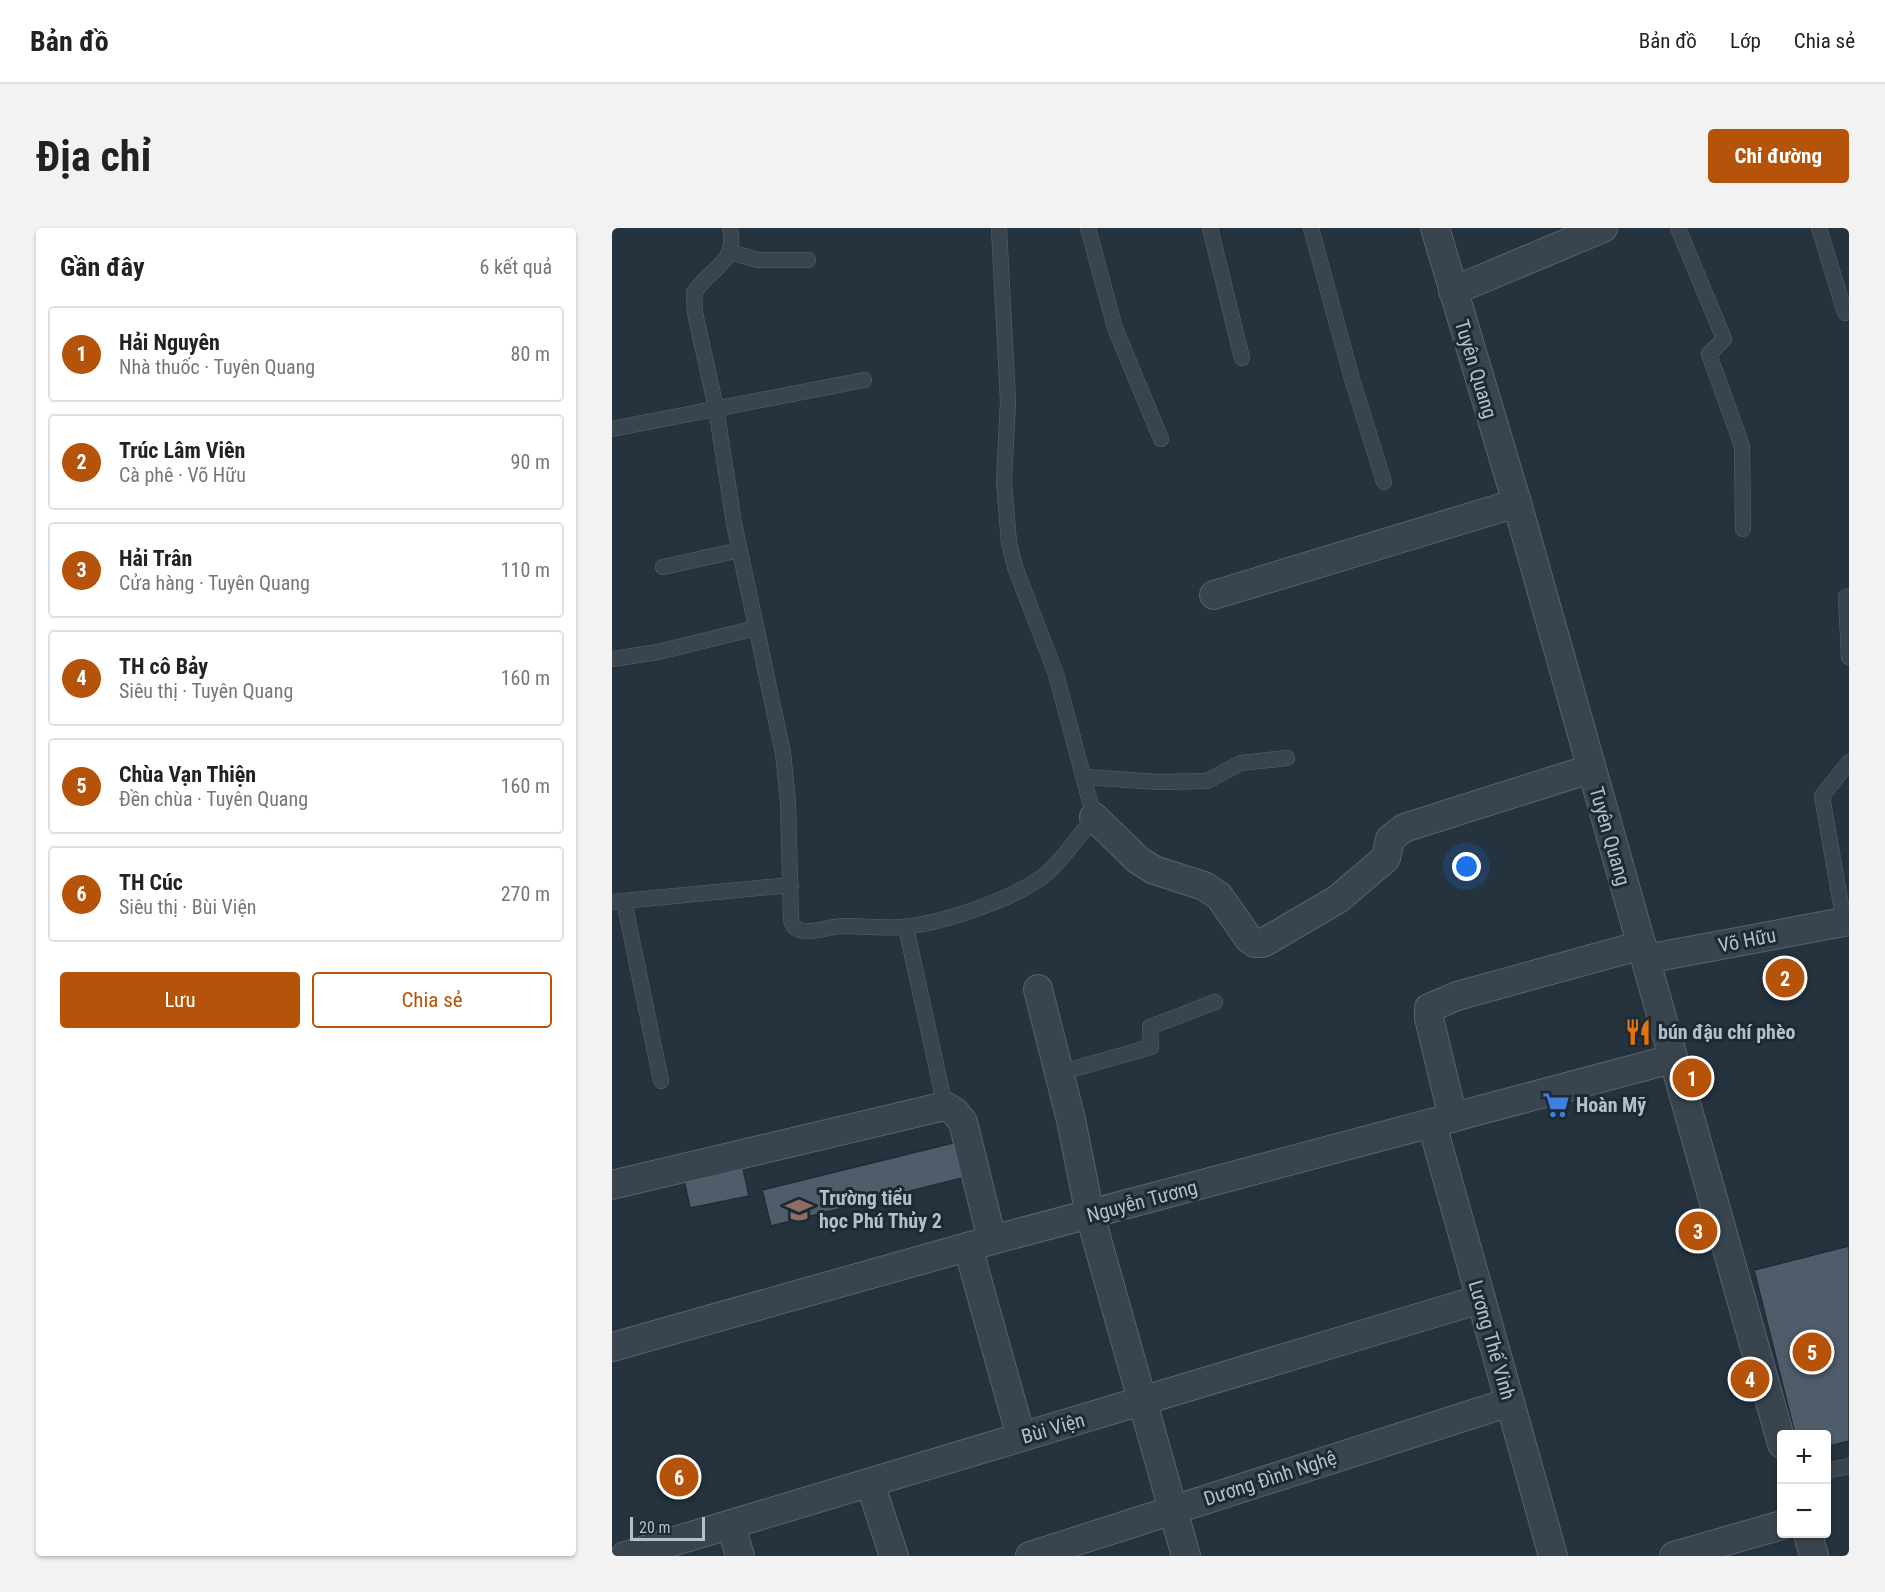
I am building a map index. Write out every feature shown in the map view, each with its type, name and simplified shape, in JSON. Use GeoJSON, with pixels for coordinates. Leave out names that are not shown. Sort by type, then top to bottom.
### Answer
{"type":"FeatureCollection","features":[{"type":"Feature","properties":{"kind":"street","name":"Tuyên Quang"},"geometry":{"type":"LineString","coordinates":[[1435,228],[1516,503],[1778,1430]]}},
{"type":"Feature","properties":{"kind":"street"},"geometry":{"type":"LineString","coordinates":[[1453,291],[1603,228]]}},
{"type":"Feature","properties":{"kind":"street"},"geometry":{"type":"LineString","coordinates":[[1214,595],[1516,503]]}},
{"type":"Feature","properties":{"kind":"street"},"geometry":{"type":"LineString","coordinates":[[1094,817],[1138,860],[1154,870],[1204,886],[1219,896],[1249,939],[1256,943],[1263,943],[1338,899],[1386,858],[1390,839],[1404,828],[1590,769]]}},
{"type":"Feature","properties":{"kind":"street","name":"Võ Hữu"},"geometry":{"type":"LineString","coordinates":[[1442,1121],[1428,1018],[1429,1008],[1468,993],[1644,952],[1846,921]]}},
{"type":"Feature","properties":{"kind":"street"},"geometry":{"type":"LineString","coordinates":[[1038,989],[1090,1215],[1186,1556]]}},
{"type":"Feature","properties":{"kind":"street","name":"Nguyễn Tương"},"geometry":{"type":"LineString","coordinates":[[612,1347],[980,1243],[1672,1059]]}},
{"type":"Feature","properties":{"kind":"street"},"geometry":{"type":"LineString","coordinates":[[612,1185],[945,1106],[955,1112],[963,1122],[980,1243],[1021,1437]]}},
{"type":"Feature","properties":{"kind":"street","name":"Lương Thế Vinh"},"geometry":{"type":"LineString","coordinates":[[1442,1121],[1481,1299],[1553,1556]]}},
{"type":"Feature","properties":{"kind":"street","name":"Bùi Viện"},"geometry":{"type":"LineString","coordinates":[[625,1556],[1481,1299]]}},
{"type":"Feature","properties":{"kind":"street","name":"Dương Đình Nghệ"},"geometry":{"type":"LineString","coordinates":[[1030,1556],[1510,1402]]}},
{"type":"Feature","properties":{"kind":"street"},"geometry":{"type":"LineString","coordinates":[[870,1483],[894,1556]]}},
{"type":"Feature","properties":{"kind":"street"},"geometry":{"type":"LineString","coordinates":[[731,1526],[740,1556]]}},
{"type":"Feature","properties":{"kind":"street"},"geometry":{"type":"LineString","coordinates":[[1674,1556],[1777,1526]]}},
{"type":"Feature","properties":{"kind":"street"},"geometry":{"type":"LineString","coordinates":[[1809,1538],[1814,1556]]}},
{"type":"Feature","properties":{"kind":"lane"},"geometry":{"type":"LineString","coordinates":[[730,228],[730,252],[726,261],[698,288],[693,298],[716,408],[740,550],[783,753],[788,802],[791,920],[799,931],[838,926],[875,929],[906,927],[967,911],[1034,883],[1048,872],[1094,817],[1056,674],[1015,567],[1009,543],[1004,482],[1008,400],[999,228]]}},
{"type":"Feature","properties":{"kind":"lane"},"geometry":{"type":"LineString","coordinates":[[1088,228],[1115,328],[1161,439]]}},
{"type":"Feature","properties":{"kind":"lane"},"geometry":{"type":"LineString","coordinates":[[1210,228],[1242,358]]}},
{"type":"Feature","properties":{"kind":"lane"},"geometry":{"type":"LineString","coordinates":[[1311,228],[1352,379],[1384,482]]}},
{"type":"Feature","properties":{"kind":"lane"},"geometry":{"type":"LineString","coordinates":[[1678,228],[1724,339],[1709,354],[1742,446],[1743,529]]}},
{"type":"Feature","properties":{"kind":"lane"},"geometry":{"type":"LineString","coordinates":[[1819,228],[1845,313]]}},
{"type":"Feature","properties":{"kind":"lane"},"geometry":{"type":"LineString","coordinates":[[730,252],[758,260],[808,260]]}},
{"type":"Feature","properties":{"kind":"lane"},"geometry":{"type":"LineString","coordinates":[[612,429],[864,380]]}},
{"type":"Feature","properties":{"kind":"lane"},"geometry":{"type":"LineString","coordinates":[[663,567],[740,550]]}},
{"type":"Feature","properties":{"kind":"lane"},"geometry":{"type":"LineString","coordinates":[[1849,597],[1846,597],[1849,657]]}},
{"type":"Feature","properties":{"kind":"lane"},"geometry":{"type":"LineString","coordinates":[[612,659],[658,652],[756,628]]}},
{"type":"Feature","properties":{"kind":"lane"},"geometry":{"type":"LineString","coordinates":[[1084,777],[1159,782],[1207,781],[1241,763],[1287,758]]}},
{"type":"Feature","properties":{"kind":"lane"},"geometry":{"type":"LineString","coordinates":[[1846,921],[1822,796],[1849,762]]}},
{"type":"Feature","properties":{"kind":"lane"},"geometry":{"type":"LineString","coordinates":[[661,1081],[618,902],[791,885]]}},
{"type":"Feature","properties":{"kind":"lane"},"geometry":{"type":"LineString","coordinates":[[906,927],[945,1106]]}},
{"type":"Feature","properties":{"kind":"lane"},"geometry":{"type":"LineString","coordinates":[[1059,1073],[1151,1047],[1150,1027],[1215,1002]]}},
{"type":"Feature","properties":{"kind":"lane"},"geometry":{"type":"LineString","coordinates":[[1831,1470],[1849,1466]]}},
{"type":"Feature","properties":{"kind":"building"},"geometry":{"type":"Polygon","coordinates":[[[957,1142],[966,1177],[771,1226],[762,1190],[957,1142]]]}},
{"type":"Feature","properties":{"kind":"building"},"geometry":{"type":"Polygon","coordinates":[[[742,1163],[749,1196],[690,1208],[683,1176],[742,1163]]]}},
{"type":"Feature","properties":{"kind":"building"},"geometry":{"type":"Polygon","coordinates":[[[1849,1246],[1849,1441],[1831,1446],[1831,1430],[1794,1430],[1754,1270],[1849,1246]]]}},
{"type":"Feature","properties":{"kind":"place","name":"Trúc Lâm Viên"},"geometry":{"type":"Point","coordinates":[1785,978]}},
{"type":"Feature","properties":{"kind":"place","name":"bún đậu chí phèo"},"geometry":{"type":"Point","coordinates":[1638,1032]}},
{"type":"Feature","properties":{"kind":"place","name":"Hải Nguyên"},"geometry":{"type":"Point","coordinates":[1692,1078]}},
{"type":"Feature","properties":{"kind":"place","name":"Hoàn Mỹ"},"geometry":{"type":"Point","coordinates":[1556,1105]}},
{"type":"Feature","properties":{"kind":"place","name":"Trường tiểu học Phú Thủy 2"},"geometry":{"type":"Point","coordinates":[799,1210]}},
{"type":"Feature","properties":{"kind":"place","name":"Hải Trân"},"geometry":{"type":"Point","coordinates":[1698,1231]}},
{"type":"Feature","properties":{"kind":"place","name":"Chùa Vạn Thiện"},"geometry":{"type":"Point","coordinates":[1812,1352]}},
{"type":"Feature","properties":{"kind":"place","name":"TH cô Bảy"},"geometry":{"type":"Point","coordinates":[1750,1379]}},
{"type":"Feature","properties":{"kind":"place","name":"TH Cúc"},"geometry":{"type":"Point","coordinates":[679,1477]}}]}
